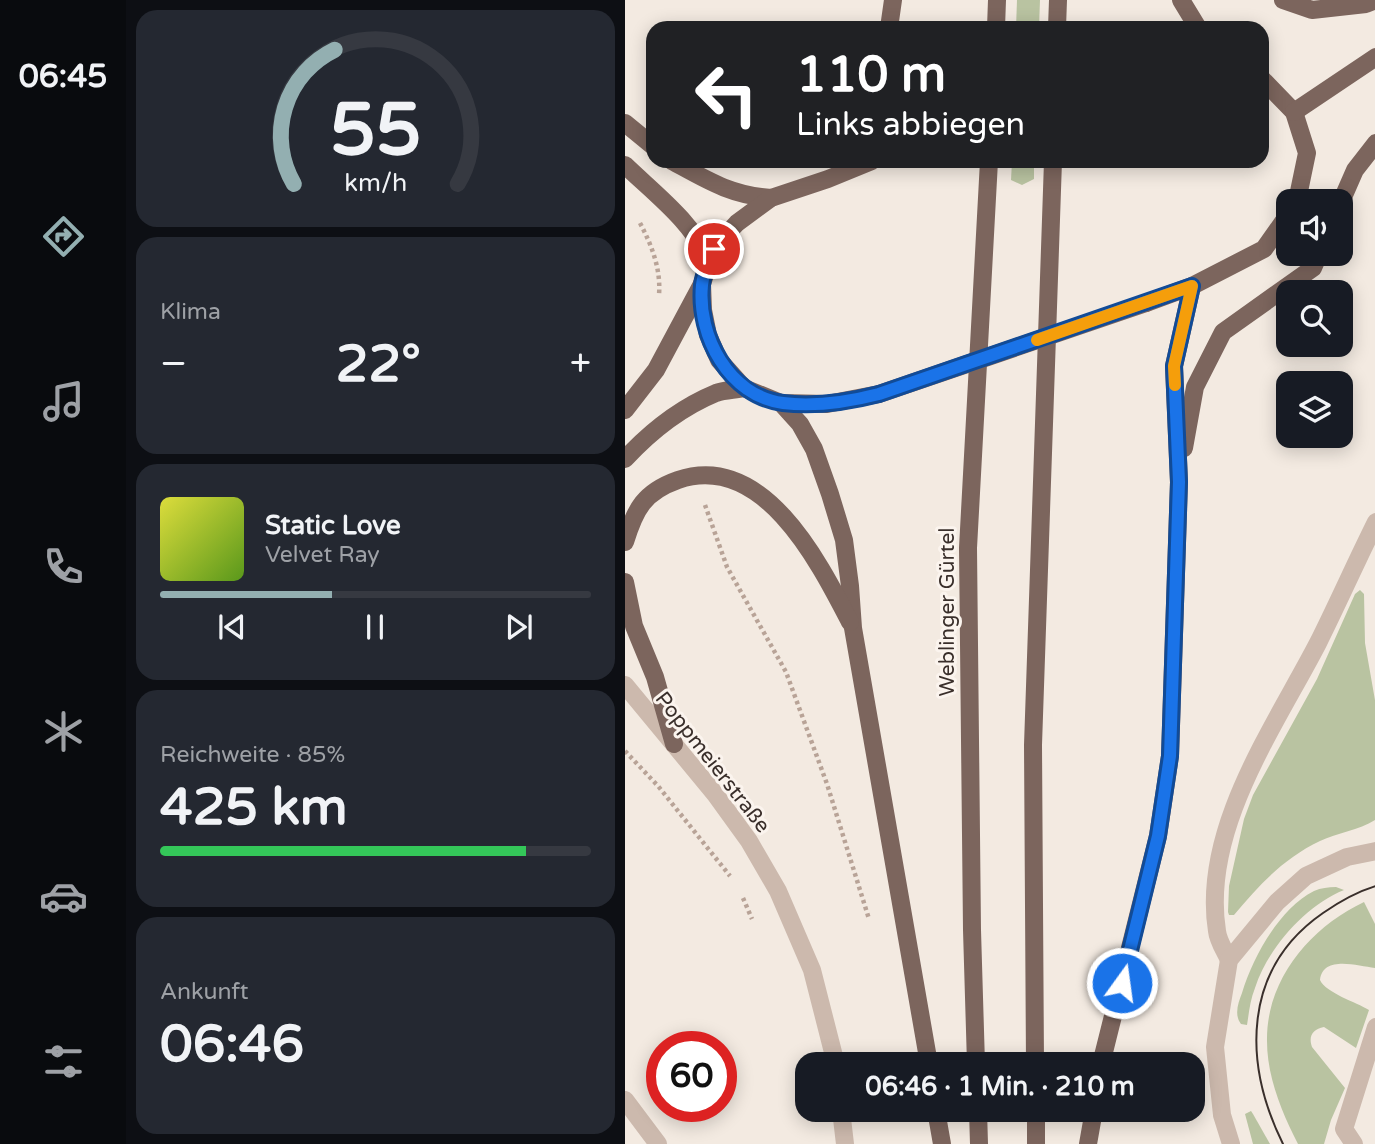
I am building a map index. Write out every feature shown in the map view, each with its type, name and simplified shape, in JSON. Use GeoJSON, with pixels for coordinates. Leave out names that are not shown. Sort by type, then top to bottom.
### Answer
{"type":"FeatureCollection","features":[{"type":"Feature","properties":{"kind":"main road"},"geometry":{"type":"LineString","coordinates":[[890,21],[893,0]]}},
{"type":"Feature","properties":{"kind":"main road"},"geometry":{"type":"LineString","coordinates":[[996,21],[997,0]]}},
{"type":"Feature","properties":{"kind":"main road"},"geometry":{"type":"LineString","coordinates":[[1057,21],[1058,0]]}},
{"type":"Feature","properties":{"kind":"main road"},"geometry":{"type":"LineString","coordinates":[[1181,0],[1194,21]]}},
{"type":"Feature","properties":{"kind":"main road"},"geometry":{"type":"LineString","coordinates":[[1282,0],[1312,10],[1366,4],[1375,0]]}},
{"type":"Feature","properties":{"kind":"main road"},"geometry":{"type":"LineString","coordinates":[[1295,112],[1375,57]]}},
{"type":"Feature","properties":{"kind":"main road"},"geometry":{"type":"LineString","coordinates":[[1269,86],[1295,112],[1307,153],[1300,189]]}},
{"type":"Feature","properties":{"kind":"main road"},"geometry":{"type":"LineString","coordinates":[[625,122],[646,140]]}},
{"type":"Feature","properties":{"kind":"main road"},"geometry":{"type":"LineString","coordinates":[[1347,189],[1355,170],[1375,143]]}},
{"type":"Feature","properties":{"kind":"main road"},"geometry":{"type":"LineString","coordinates":[[625,166],[697,238],[709,261]]}},
{"type":"Feature","properties":{"kind":"main road"},"geometry":{"type":"LineString","coordinates":[[685,168],[724,190],[771,198]]}},
{"type":"Feature","properties":{"kind":"main road"},"geometry":{"type":"LineString","coordinates":[[828,179],[837,168]]}},
{"type":"Feature","properties":{"kind":"main road"},"geometry":{"type":"LineString","coordinates":[[625,410],[656,370],[702,284],[714,249],[736,223],[771,198],[855,168]]}},
{"type":"Feature","properties":{"kind":"main road","name":"Weblinger Gürtel"},"geometry":{"type":"LineString","coordinates":[[976,1052],[968,548],[989,168]]}},
{"type":"Feature","properties":{"kind":"main road"},"geometry":{"type":"LineString","coordinates":[[1035,1052],[1033,745],[1053,168]]}},
{"type":"Feature","properties":{"kind":"main road"},"geometry":{"type":"LineString","coordinates":[[702,284],[708,335],[719,360],[744,388],[781,403],[827,404],[879,394],[1192,286],[1264,249],[1276,232]]}},
{"type":"Feature","properties":{"kind":"main road"},"geometry":{"type":"LineString","coordinates":[[1179,482],[1195,387],[1223,332],[1314,266]]}},
{"type":"Feature","properties":{"kind":"main road"},"geometry":{"type":"LineString","coordinates":[[1104,1052],[1155,848],[1170,756],[1179,482],[1174,366],[1192,286]]}},
{"type":"Feature","properties":{"kind":"main road"},"geometry":{"type":"LineString","coordinates":[[625,459],[643,440],[679,413],[718,392],[744,388]]}},
{"type":"Feature","properties":{"kind":"main road"},"geometry":{"type":"LineString","coordinates":[[781,403],[801,424],[815,449],[844,540],[851,586],[853,628],[926,1052]]}},
{"type":"Feature","properties":{"kind":"main road"},"geometry":{"type":"LineString","coordinates":[[625,542],[634,513],[663,485],[684,478],[705,476],[730,480],[755,491],[782,515],[809,547],[853,628]]}},
{"type":"Feature","properties":{"kind":"main road"},"geometry":{"type":"LineString","coordinates":[[625,582],[634,626],[655,677],[674,744]]}},
{"type":"Feature","properties":{"kind":"main road"},"geometry":{"type":"LineString","coordinates":[[938,1122],[942,1144]]}},
{"type":"Feature","properties":{"kind":"main road"},"geometry":{"type":"LineString","coordinates":[[978,1122],[979,1144]]}},
{"type":"Feature","properties":{"kind":"main road"},"geometry":{"type":"LineString","coordinates":[[1036,1122],[1036,1144]]}},
{"type":"Feature","properties":{"kind":"main road"},"geometry":{"type":"LineString","coordinates":[[1088,1144],[1092,1122]]}},
{"type":"Feature","properties":{"kind":"street"},"geometry":{"type":"LineString","coordinates":[[1229,960],[1217,933],[1215,903],[1224,839],[1242,786],[1319,641],[1375,522]]}},
{"type":"Feature","properties":{"kind":"street","name":"Poppmeierstraße"},"geometry":{"type":"LineString","coordinates":[[625,685],[715,794],[749,841],[778,891],[812,970],[833,1052]]}},
{"type":"Feature","properties":{"kind":"street"},"geometry":{"type":"LineString","coordinates":[[1231,1144],[1222,1115],[1215,1046],[1229,960],[1277,902],[1306,876],[1347,857],[1375,851]]}},
{"type":"Feature","properties":{"kind":"street"},"geometry":{"type":"LineString","coordinates":[[1354,1144],[1344,1129],[1375,1027]]}},
{"type":"Feature","properties":{"kind":"street"},"geometry":{"type":"LineString","coordinates":[[625,1100],[658,1144]]}},
{"type":"Feature","properties":{"kind":"street"},"geometry":{"type":"LineString","coordinates":[[842,1122],[845,1144]]}},
{"type":"Feature","properties":{"kind":"path"},"geometry":{"type":"LineString","coordinates":[[636,217],[651,245],[657,266],[660,293],[655,303]]}},
{"type":"Feature","properties":{"kind":"path"},"geometry":{"type":"LineString","coordinates":[[705,476],[704,504],[727,567],[786,672],[827,784],[871,926]]}},
{"type":"Feature","properties":{"kind":"path"},"geometry":{"type":"LineString","coordinates":[[625,751],[658,786],[735,882]]}},
{"type":"Feature","properties":{"kind":"path"},"geometry":{"type":"LineString","coordinates":[[740,894],[757,929]]}},
{"type":"Feature","properties":{"kind":"green space"},"geometry":{"type":"Polygon","coordinates":[[[1017,0],[1040,0],[1039,21],[1016,21],[1017,0]]]}},
{"type":"Feature","properties":{"kind":"green space"},"geometry":{"type":"Polygon","coordinates":[[[1012,168],[1034,168],[1034,179],[1022,185],[1011,180],[1012,168]]]}},
{"type":"Feature","properties":{"kind":"green space"},"geometry":{"type":"Polygon","coordinates":[[[1360,590],[1364,594],[1365,643],[1376,706],[1375,820],[1307,848],[1263,883],[1234,915],[1229,915],[1229,886],[1244,819],[1253,795],[1317,679],[1355,594],[1360,590]]]}},
{"type":"Feature","properties":{"kind":"green space"},"geometry":{"type":"Polygon","coordinates":[[[1336,887],[1344,890],[1315,906],[1302,917],[1269,958],[1255,988],[1247,1025],[1241,1024],[1237,1013],[1239,1001],[1253,964],[1269,935],[1301,899],[1317,890],[1336,887]]]}},
{"type":"Feature","properties":{"kind":"green space"},"geometry":{"type":"Polygon","coordinates":[[[1364,902],[1375,924],[1375,968],[1350,964],[1334,965],[1322,972],[1320,980],[1335,993],[1369,1010],[1356,1048],[1324,1027],[1312,1034],[1312,1047],[1345,1088],[1324,1144],[1298,1144],[1281,1107],[1270,1068],[1267,1041],[1274,997],[1283,976],[1310,941],[1326,926],[1364,902]]]}},
{"type":"Feature","properties":{"kind":"green space"},"geometry":{"type":"Polygon","coordinates":[[[1251,1111],[1270,1144],[1253,1144],[1245,1114],[1251,1111]]]}},
{"type":"Feature","properties":{"kind":"tram line"},"geometry":{"type":"LineString","coordinates":[[1283,1144],[1261,1082],[1257,1050],[1258,1019],[1264,989],[1277,961],[1296,936],[1335,905],[1376,886]]}},
{"type":"Feature","properties":{"kind":"slow traffic"},"geometry":{"type":"LineString","coordinates":[[1037,340],[1192,286],[1174,366],[1175,385]]}},
{"type":"Feature","properties":{"kind":"route"},"geometry":{"type":"LineString","coordinates":[[714,249],[702,284],[708,335],[719,360],[731,376],[744,388],[781,403],[827,404],[879,394],[1192,286],[1174,366],[1179,482],[1170,756],[1158,836],[1122,983]]}}]}
